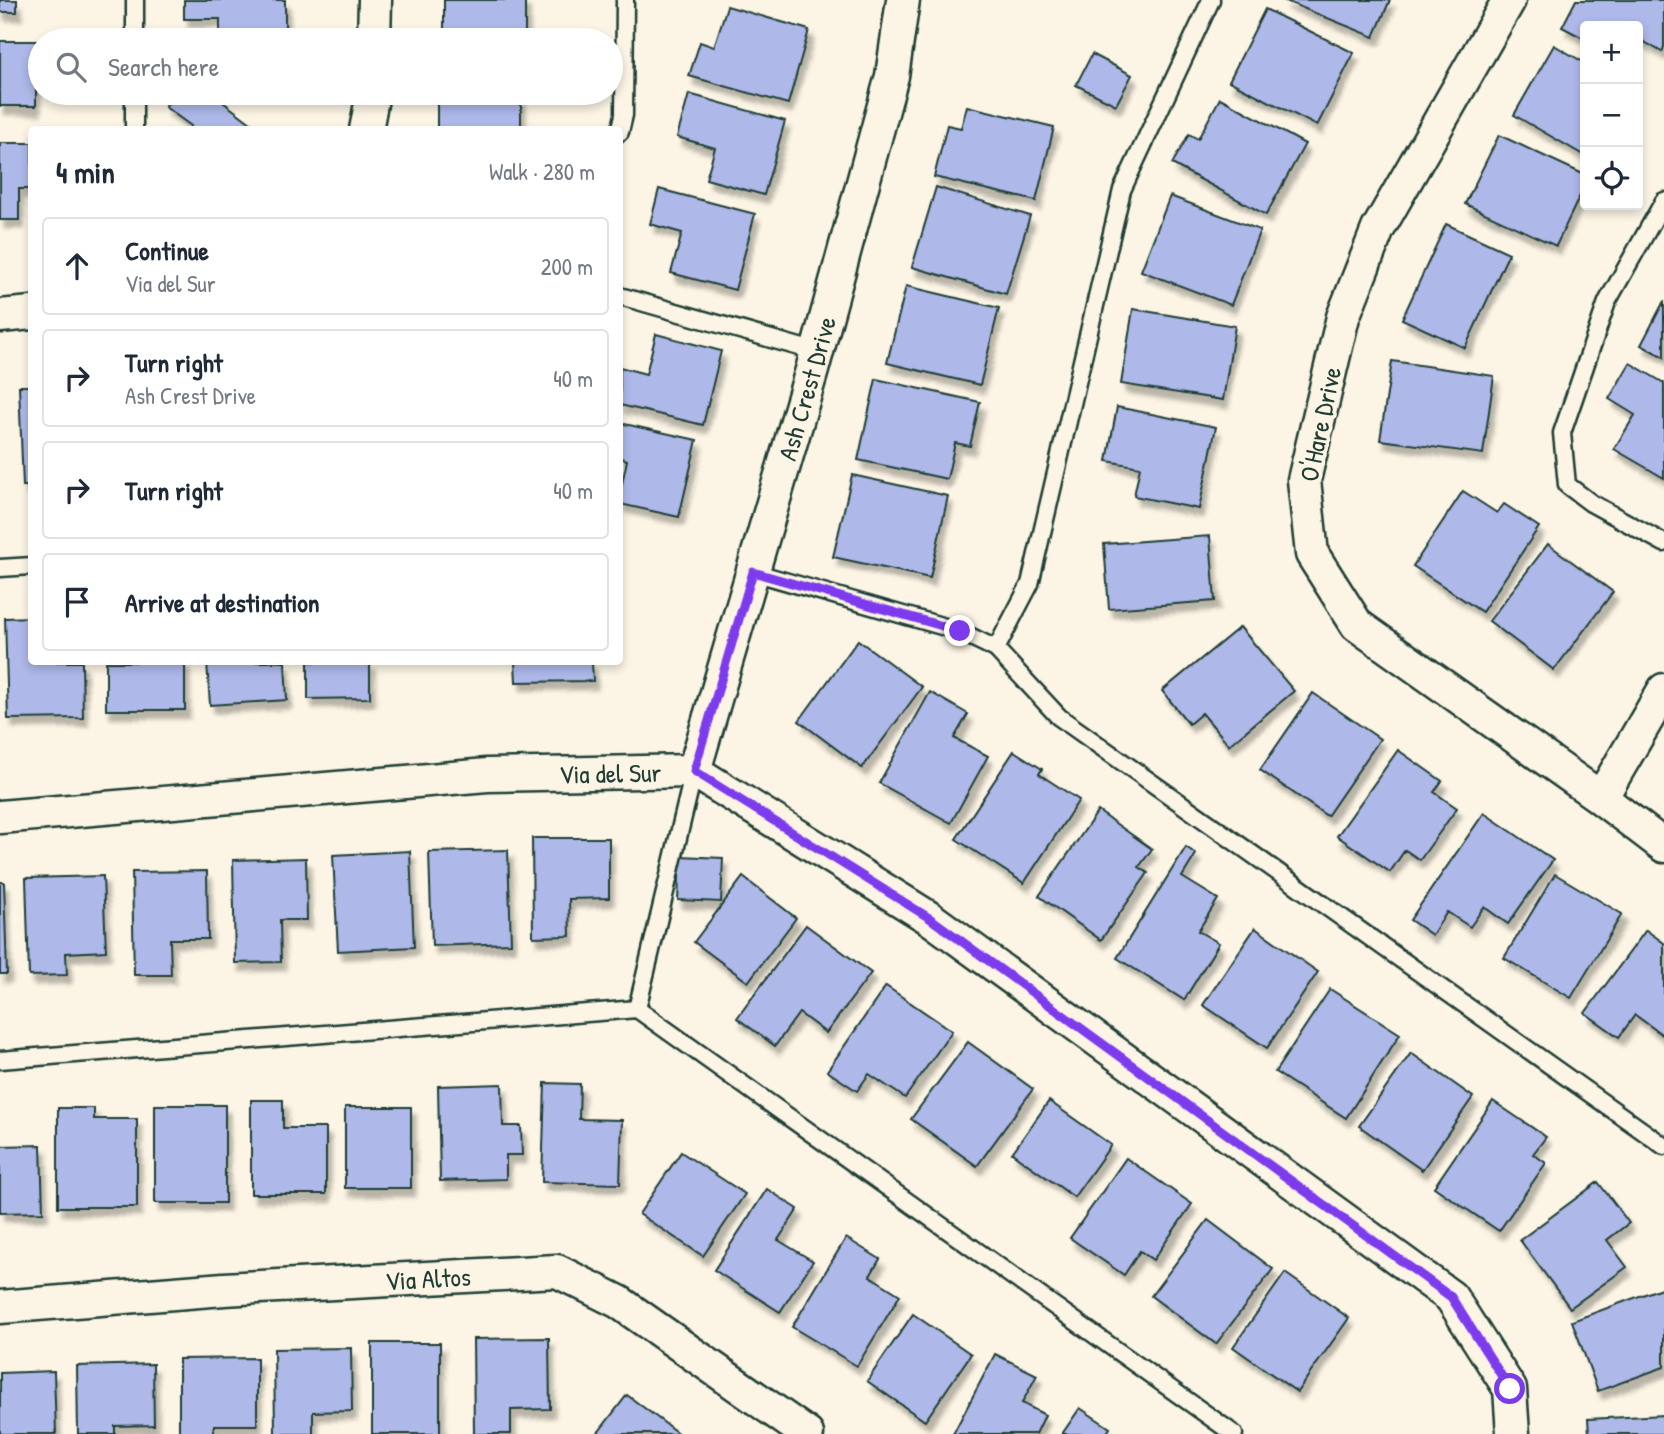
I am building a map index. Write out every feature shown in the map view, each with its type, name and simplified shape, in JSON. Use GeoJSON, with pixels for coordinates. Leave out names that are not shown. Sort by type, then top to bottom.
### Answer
{"type":"FeatureCollection","features":[{"type":"Feature","properties":{"kind":"street"},"geometry":{"type":"LineString","coordinates":[[374,28],[375,0]]}},
{"type":"Feature","properties":{"kind":"street","name":"Ash Crest Drive"},"geometry":{"type":"LineString","coordinates":[[694,771],[817,352],[892,76],[903,0]]}},
{"type":"Feature","properties":{"kind":"street","name":"O'Hare Drive"},"geometry":{"type":"LineString","coordinates":[[1509,0],[1378,229],[1343,317],[1304,480],[1312,554],[1357,625],[1601,798],[1664,846]]}},
{"type":"Feature","properties":{"kind":"street"},"geometry":{"type":"LineString","coordinates":[[367,126],[371,105]]}},
{"type":"Feature","properties":{"kind":"street"},"geometry":{"type":"LineString","coordinates":[[0,316],[28,313]]}},
{"type":"Feature","properties":{"kind":"street"},"geometry":{"type":"LineString","coordinates":[[1601,798],[1664,690]]}},
{"type":"Feature","properties":{"kind":"street","name":"Via del Sur"},"geometry":{"type":"LineString","coordinates":[[0,817],[487,775],[694,771],[931,919],[1451,1297],[1510,1389],[1513,1434]]}},
{"type":"Feature","properties":{"kind":"street","name":"Via Altos"},"geometry":{"type":"LineString","coordinates":[[0,1307],[224,1289],[557,1271],[619,1302],[807,1434]]}},
{"type":"Feature","properties":{"kind":"lane"},"geometry":{"type":"LineString","coordinates":[[135,0],[135,28]]}},
{"type":"Feature","properties":{"kind":"lane"},"geometry":{"type":"LineString","coordinates":[[621,126],[624,115],[625,0]]}},
{"type":"Feature","properties":{"kind":"lane"},"geometry":{"type":"LineString","coordinates":[[996,649],[1030,584],[1122,190],[1211,0]]}},
{"type":"Feature","properties":{"kind":"lane"},"geometry":{"type":"LineString","coordinates":[[134,105],[134,126]]}},
{"type":"Feature","properties":{"kind":"lane"},"geometry":{"type":"LineString","coordinates":[[1664,201],[1606,302],[1562,433],[1567,485],[1591,503],[1664,543]]}},
{"type":"Feature","properties":{"kind":"lane"},"geometry":{"type":"LineString","coordinates":[[623,297],[817,352]]}},
{"type":"Feature","properties":{"kind":"lane"},"geometry":{"type":"LineString","coordinates":[[0,568],[28,566]]}},
{"type":"Feature","properties":{"kind":"lane"},"geometry":{"type":"LineString","coordinates":[[753,572],[960,631],[996,649],[1059,717],[1664,1146]]}},
{"type":"Feature","properties":{"kind":"lane"},"geometry":{"type":"LineString","coordinates":[[637,1009],[694,771]]}},
{"type":"Feature","properties":{"kind":"lane"},"geometry":{"type":"LineString","coordinates":[[0,1060],[637,1009],[1234,1434]]}},
{"type":"Feature","properties":{"kind":"lane"},"geometry":{"type":"LineString","coordinates":[[1505,1434],[1513,1434]]}},
{"type":"Feature","properties":{"kind":"building"},"geometry":{"type":"Polygon","coordinates":[[[0,0],[17,0],[17,12],[0,12],[0,0]]]}},
{"type":"Feature","properties":{"kind":"building"},"geometry":{"type":"Polygon","coordinates":[[[184,0],[285,0],[285,28],[220,28],[220,19],[184,19],[184,0]]]}},
{"type":"Feature","properties":{"kind":"building"},"geometry":{"type":"Polygon","coordinates":[[[444,0],[525,0],[525,28],[444,28],[444,0]]]}},
{"type":"Feature","properties":{"kind":"building"},"geometry":{"type":"Polygon","coordinates":[[[1283,0],[1390,0],[1374,37],[1283,0]]]}},
{"type":"Feature","properties":{"kind":"building"},"geometry":{"type":"Polygon","coordinates":[[[1576,0],[1664,0],[1662,52],[1643,41],[1643,21],[1580,21],[1580,36],[1562,27],[1576,0]]]}},
{"type":"Feature","properties":{"kind":"building"},"geometry":{"type":"Polygon","coordinates":[[[727,6],[809,30],[788,104],[689,76],[700,42],[714,47],[727,6]]]}},
{"type":"Feature","properties":{"kind":"building"},"geometry":{"type":"Polygon","coordinates":[[[1265,9],[1354,53],[1317,126],[1229,81],[1265,9]]]}},
{"type":"Feature","properties":{"kind":"building"},"geometry":{"type":"Polygon","coordinates":[[[0,41],[28,41],[28,105],[36,106],[0,106],[0,41]]]}},
{"type":"Feature","properties":{"kind":"building"},"geometry":{"type":"Polygon","coordinates":[[[1554,45],[1580,60],[1580,153],[1514,115],[1554,45]]]}},
{"type":"Feature","properties":{"kind":"building"},"geometry":{"type":"Polygon","coordinates":[[[1092,54],[1132,75],[1116,105],[1076,85],[1092,54]]]}},
{"type":"Feature","properties":{"kind":"building"},"geometry":{"type":"Polygon","coordinates":[[[689,94],[785,121],[764,195],[706,179],[715,148],[677,137],[689,94]]]}},
{"type":"Feature","properties":{"kind":"building"},"geometry":{"type":"Polygon","coordinates":[[[1220,98],[1305,144],[1266,215],[1172,164],[1189,134],[1198,139],[1220,98]]]}},
{"type":"Feature","properties":{"kind":"building"},"geometry":{"type":"Polygon","coordinates":[[[227,105],[255,126],[191,126],[165,107],[227,105]]]}},
{"type":"Feature","properties":{"kind":"building"},"geometry":{"type":"Polygon","coordinates":[[[437,105],[521,105],[521,126],[437,126],[437,105]]]}},
{"type":"Feature","properties":{"kind":"building"},"geometry":{"type":"Polygon","coordinates":[[[967,106],[1054,127],[1036,201],[934,177],[947,125],[961,128],[967,106]]]}},
{"type":"Feature","properties":{"kind":"building"},"geometry":{"type":"Polygon","coordinates":[[[1499,135],[1580,173],[1580,196],[1556,246],[1465,204],[1499,135]]]}},
{"type":"Feature","properties":{"kind":"building"},"geometry":{"type":"Polygon","coordinates":[[[0,143],[28,143],[28,189],[19,189],[19,220],[0,220],[0,143]]]}},
{"type":"Feature","properties":{"kind":"building"},"geometry":{"type":"Polygon","coordinates":[[[936,187],[1030,216],[1006,294],[912,267],[936,187]]]}},
{"type":"Feature","properties":{"kind":"building"},"geometry":{"type":"Polygon","coordinates":[[[659,189],[755,214],[735,290],[671,273],[682,233],[650,224],[659,189]]]}},
{"type":"Feature","properties":{"kind":"building"},"geometry":{"type":"Polygon","coordinates":[[[1170,196],[1260,230],[1231,305],[1141,271],[1170,196]]]}},
{"type":"Feature","properties":{"kind":"building"},"geometry":{"type":"Polygon","coordinates":[[[1446,224],[1509,253],[1465,348],[1402,319],[1446,224]]]}},
{"type":"Feature","properties":{"kind":"building"},"geometry":{"type":"Polygon","coordinates":[[[906,286],[999,308],[980,385],[887,363],[906,286]]]}},
{"type":"Feature","properties":{"kind":"building"},"geometry":{"type":"Polygon","coordinates":[[[1664,301],[1664,357],[1641,345],[1664,301]]]}},
{"type":"Feature","properties":{"kind":"building"},"geometry":{"type":"Polygon","coordinates":[[[1133,309],[1235,326],[1223,400],[1121,384],[1133,309]]]}},
{"type":"Feature","properties":{"kind":"building"},"geometry":{"type":"Polygon","coordinates":[[[656,334],[721,351],[703,425],[623,406],[623,368],[646,374],[656,334]]]}},
{"type":"Feature","properties":{"kind":"building"},"geometry":{"type":"Polygon","coordinates":[[[1392,361],[1494,376],[1483,454],[1380,440],[1392,361]]]}},
{"type":"Feature","properties":{"kind":"building"},"geometry":{"type":"Polygon","coordinates":[[[1630,363],[1664,383],[1664,478],[1614,449],[1635,415],[1609,399],[1630,363]]]}},
{"type":"Feature","properties":{"kind":"building"},"geometry":{"type":"Polygon","coordinates":[[[876,379],[980,402],[970,446],[955,443],[947,479],[858,460],[876,379]]]}},
{"type":"Feature","properties":{"kind":"building"},"geometry":{"type":"Polygon","coordinates":[[[19,386],[28,386],[28,486],[23,486],[19,386]]]}},
{"type":"Feature","properties":{"kind":"building"},"geometry":{"type":"Polygon","coordinates":[[[1117,407],[1216,427],[1199,509],[1134,496],[1140,467],[1107,461],[1117,407]]]}},
{"type":"Feature","properties":{"kind":"building"},"geometry":{"type":"Polygon","coordinates":[[[623,424],[697,440],[679,517],[623,505],[623,479],[627,460],[623,459],[623,424]]]}},
{"type":"Feature","properties":{"kind":"building"},"geometry":{"type":"Polygon","coordinates":[[[852,475],[948,496],[930,578],[833,557],[852,475]]]}},
{"type":"Feature","properties":{"kind":"building"},"geometry":{"type":"Polygon","coordinates":[[[1463,491],[1497,513],[1504,504],[1539,527],[1482,612],[1413,566],[1463,491]]]}},
{"type":"Feature","properties":{"kind":"building"},"geometry":{"type":"Polygon","coordinates":[[[1210,536],[1215,601],[1109,609],[1104,544],[1210,536]]]}},
{"type":"Feature","properties":{"kind":"building"},"geometry":{"type":"Polygon","coordinates":[[[1548,544],[1613,592],[1554,670],[1489,621],[1548,544]]]}},
{"type":"Feature","properties":{"kind":"building"},"geometry":{"type":"Polygon","coordinates":[[[28,617],[28,665],[82,665],[83,718],[8,719],[5,618],[28,617]]]}},
{"type":"Feature","properties":{"kind":"building"},"geometry":{"type":"Polygon","coordinates":[[[1240,627],[1294,691],[1229,745],[1202,713],[1189,724],[1162,691],[1240,627]]]}},
{"type":"Feature","properties":{"kind":"building"},"geometry":{"type":"Polygon","coordinates":[[[858,640],[922,687],[862,768],[799,721],[858,640]]]}},
{"type":"Feature","properties":{"kind":"building"},"geometry":{"type":"Polygon","coordinates":[[[106,665],[185,665],[185,710],[106,710],[106,665]]]}},
{"type":"Feature","properties":{"kind":"building"},"geometry":{"type":"Polygon","coordinates":[[[207,665],[285,665],[287,700],[210,705],[207,665]]]}},
{"type":"Feature","properties":{"kind":"building"},"geometry":{"type":"Polygon","coordinates":[[[308,665],[370,665],[370,698],[308,699],[308,665]]]}},
{"type":"Feature","properties":{"kind":"building"},"geometry":{"type":"Polygon","coordinates":[[[515,665],[592,665],[593,681],[516,682],[515,665]]]}},
{"type":"Feature","properties":{"kind":"building"},"geometry":{"type":"Polygon","coordinates":[[[930,692],[968,714],[954,738],[988,756],[951,823],[879,783],[930,692]]]}},
{"type":"Feature","properties":{"kind":"building"},"geometry":{"type":"Polygon","coordinates":[[[1313,693],[1380,739],[1327,816],[1260,770],[1313,693]]]}},
{"type":"Feature","properties":{"kind":"building"},"geometry":{"type":"Polygon","coordinates":[[[1398,750],[1442,781],[1434,792],[1457,808],[1420,860],[1405,850],[1390,872],[1337,836],[1398,750]]]}},
{"type":"Feature","properties":{"kind":"building"},"geometry":{"type":"Polygon","coordinates":[[[1014,751],[1042,769],[1039,774],[1079,800],[1024,883],[956,839],[1014,751]]]}},
{"type":"Feature","properties":{"kind":"building"},"geometry":{"type":"Polygon","coordinates":[[[1098,811],[1152,849],[1139,867],[1148,873],[1101,940],[1039,896],[1098,811]]]}},
{"type":"Feature","properties":{"kind":"building"},"geometry":{"type":"Polygon","coordinates":[[[1484,813],[1553,860],[1508,924],[1484,907],[1470,927],[1447,912],[1432,935],[1410,920],[1484,813]]]}},
{"type":"Feature","properties":{"kind":"building"},"geometry":{"type":"Polygon","coordinates":[[[532,838],[609,838],[609,898],[569,899],[570,936],[533,937],[532,838]]]}},
{"type":"Feature","properties":{"kind":"building"},"geometry":{"type":"Polygon","coordinates":[[[1186,847],[1196,854],[1182,877],[1218,899],[1198,931],[1219,943],[1184,1000],[1117,958],[1186,847]]]}},
{"type":"Feature","properties":{"kind":"building"},"geometry":{"type":"Polygon","coordinates":[[[508,850],[511,943],[432,946],[429,852],[508,850]]]}},
{"type":"Feature","properties":{"kind":"building"},"geometry":{"type":"Polygon","coordinates":[[[410,851],[414,947],[338,951],[333,855],[410,851]]]}},
{"type":"Feature","properties":{"kind":"building"},"geometry":{"type":"Polygon","coordinates":[[[680,856],[723,858],[721,902],[678,900],[680,856]]]}},
{"type":"Feature","properties":{"kind":"building"},"geometry":{"type":"Polygon","coordinates":[[[306,858],[307,920],[280,920],[281,962],[235,963],[233,860],[306,858]]]}},
{"type":"Feature","properties":{"kind":"building"},"geometry":{"type":"Polygon","coordinates":[[[207,871],[208,939],[170,939],[171,975],[134,975],[132,872],[207,871]]]}},
{"type":"Feature","properties":{"kind":"building"},"geometry":{"type":"Polygon","coordinates":[[[1555,874],[1622,914],[1571,998],[1504,958],[1555,874]]]}},
{"type":"Feature","properties":{"kind":"building"},"geometry":{"type":"Polygon","coordinates":[[[103,876],[106,951],[66,953],[67,975],[29,976],[26,878],[103,876]]]}},
{"type":"Feature","properties":{"kind":"building"},"geometry":{"type":"Polygon","coordinates":[[[743,877],[796,918],[748,982],[694,942],[743,877]]]}},
{"type":"Feature","properties":{"kind":"building"},"geometry":{"type":"Polygon","coordinates":[[[0,882],[4,882],[7,974],[0,974],[0,882]]]}},
{"type":"Feature","properties":{"kind":"building"},"geometry":{"type":"Polygon","coordinates":[[[806,925],[871,973],[826,1033],[799,1013],[775,1046],[737,1018],[806,925]]]}},
{"type":"Feature","properties":{"kind":"building"},"geometry":{"type":"Polygon","coordinates":[[[1255,928],[1318,972],[1267,1048],[1203,1005],[1255,928]]]}},
{"type":"Feature","properties":{"kind":"building"},"geometry":{"type":"Polygon","coordinates":[[[1646,930],[1664,943],[1664,1036],[1635,1015],[1619,1037],[1585,1013],[1646,930]]]}},
{"type":"Feature","properties":{"kind":"building"},"geometry":{"type":"Polygon","coordinates":[[[886,986],[952,1031],[905,1098],[869,1074],[857,1091],[827,1071],[886,986]]]}},
{"type":"Feature","properties":{"kind":"building"},"geometry":{"type":"Polygon","coordinates":[[[1330,989],[1400,1034],[1346,1118],[1275,1072],[1330,989]]]}},
{"type":"Feature","properties":{"kind":"building"},"geometry":{"type":"Polygon","coordinates":[[[968,1042],[1033,1089],[977,1166],[911,1119],[968,1042]]]}},
{"type":"Feature","properties":{"kind":"building"},"geometry":{"type":"Polygon","coordinates":[[[1411,1053],[1473,1097],[1422,1170],[1359,1126],[1411,1053]]]}},
{"type":"Feature","properties":{"kind":"building"},"geometry":{"type":"Polygon","coordinates":[[[545,1083],[580,1084],[579,1119],[622,1120],[620,1184],[542,1182],[545,1083]]]}},
{"type":"Feature","properties":{"kind":"building"},"geometry":{"type":"Polygon","coordinates":[[[502,1084],[503,1126],[521,1126],[522,1155],[506,1155],[506,1179],[440,1181],[438,1086],[502,1084]]]}},
{"type":"Feature","properties":{"kind":"building"},"geometry":{"type":"Polygon","coordinates":[[[251,1100],[283,1100],[283,1128],[326,1128],[326,1194],[251,1194],[251,1100]]]}},
{"type":"Feature","properties":{"kind":"building"},"geometry":{"type":"Polygon","coordinates":[[[1049,1101],[1111,1145],[1074,1197],[1012,1153],[1049,1101]]]}},
{"type":"Feature","properties":{"kind":"building"},"geometry":{"type":"Polygon","coordinates":[[[1493,1101],[1546,1137],[1533,1154],[1546,1163],[1499,1231],[1434,1187],[1493,1101]]]}},
{"type":"Feature","properties":{"kind":"building"},"geometry":{"type":"Polygon","coordinates":[[[155,1105],[225,1105],[225,1203],[155,1203],[155,1105]]]}},
{"type":"Feature","properties":{"kind":"building"},"geometry":{"type":"Polygon","coordinates":[[[345,1107],[411,1107],[411,1188],[345,1188],[345,1107]]]}},
{"type":"Feature","properties":{"kind":"building"},"geometry":{"type":"Polygon","coordinates":[[[58,1108],[94,1108],[94,1119],[137,1119],[137,1207],[58,1207],[58,1108]]]}},
{"type":"Feature","properties":{"kind":"building"},"geometry":{"type":"Polygon","coordinates":[[[41,1145],[43,1212],[0,1213],[0,1146],[41,1145]]]}},
{"type":"Feature","properties":{"kind":"building"},"geometry":{"type":"Polygon","coordinates":[[[681,1152],[745,1194],[703,1256],[639,1214],[681,1152]]]}},
{"type":"Feature","properties":{"kind":"building"},"geometry":{"type":"Polygon","coordinates":[[[1126,1158],[1192,1204],[1153,1260],[1140,1251],[1124,1275],[1070,1238],[1126,1158]]]}},
{"type":"Feature","properties":{"kind":"building"},"geometry":{"type":"Polygon","coordinates":[[[1598,1182],[1629,1223],[1607,1240],[1627,1267],[1570,1308],[1520,1240],[1598,1182]]]}},
{"type":"Feature","properties":{"kind":"building"},"geometry":{"type":"Polygon","coordinates":[[[767,1189],[798,1209],[778,1240],[813,1261],[780,1312],[714,1270],[767,1189]]]}},
{"type":"Feature","properties":{"kind":"building"},"geometry":{"type":"Polygon","coordinates":[[[1208,1220],[1273,1269],[1216,1344],[1151,1296],[1208,1220]]]}},
{"type":"Feature","properties":{"kind":"building"},"geometry":{"type":"Polygon","coordinates":[[[846,1238],[880,1259],[870,1276],[900,1295],[857,1366],[792,1327],[846,1238]]]}},
{"type":"Feature","properties":{"kind":"building"},"geometry":{"type":"Polygon","coordinates":[[[1285,1273],[1349,1318],[1297,1392],[1233,1347],[1285,1273]]]}},
{"type":"Feature","properties":{"kind":"building"},"geometry":{"type":"Polygon","coordinates":[[[1664,1287],[1664,1367],[1598,1391],[1572,1321],[1664,1287]]]}},
{"type":"Feature","properties":{"kind":"building"},"geometry":{"type":"Polygon","coordinates":[[[913,1314],[971,1354],[925,1421],[867,1381],[913,1314]]]}},
{"type":"Feature","properties":{"kind":"building"},"geometry":{"type":"Polygon","coordinates":[[[549,1338],[550,1409],[511,1410],[511,1434],[474,1434],[473,1339],[549,1338]]]}},
{"type":"Feature","properties":{"kind":"building"},"geometry":{"type":"Polygon","coordinates":[[[372,1343],[440,1343],[440,1434],[372,1434],[372,1343]]]}},
{"type":"Feature","properties":{"kind":"building"},"geometry":{"type":"Polygon","coordinates":[[[351,1348],[352,1411],[313,1412],[313,1434],[275,1434],[274,1349],[351,1348]]]}},
{"type":"Feature","properties":{"kind":"building"},"geometry":{"type":"Polygon","coordinates":[[[995,1354],[1037,1375],[1022,1403],[1045,1415],[1036,1434],[953,1434],[995,1354]]]}},
{"type":"Feature","properties":{"kind":"building"},"geometry":{"type":"Polygon","coordinates":[[[257,1358],[257,1425],[214,1425],[214,1434],[179,1434],[179,1359],[257,1358]]]}},
{"type":"Feature","properties":{"kind":"building"},"geometry":{"type":"Polygon","coordinates":[[[153,1364],[154,1425],[115,1426],[115,1434],[78,1434],[77,1366],[153,1364]]]}},
{"type":"Feature","properties":{"kind":"building"},"geometry":{"type":"Polygon","coordinates":[[[54,1371],[56,1434],[0,1434],[0,1373],[54,1371]]]}},
{"type":"Feature","properties":{"kind":"building"},"geometry":{"type":"Polygon","coordinates":[[[627,1395],[679,1434],[597,1434],[627,1395]]]}},
{"type":"Feature","properties":{"kind":"building"},"geometry":{"type":"Polygon","coordinates":[[[1080,1408],[1110,1428],[1106,1434],[1062,1434],[1080,1408]]]}},
{"type":"Feature","properties":{"kind":"building"},"geometry":{"type":"Polygon","coordinates":[[[1664,1415],[1664,1434],[1589,1434],[1588,1419],[1664,1415]]]}},
{"type":"Feature","properties":{"kind":"route"},"geometry":{"type":"LineString","coordinates":[[960,631],[753,572],[694,771],[931,919],[1451,1297],[1510,1389]]}}]}
